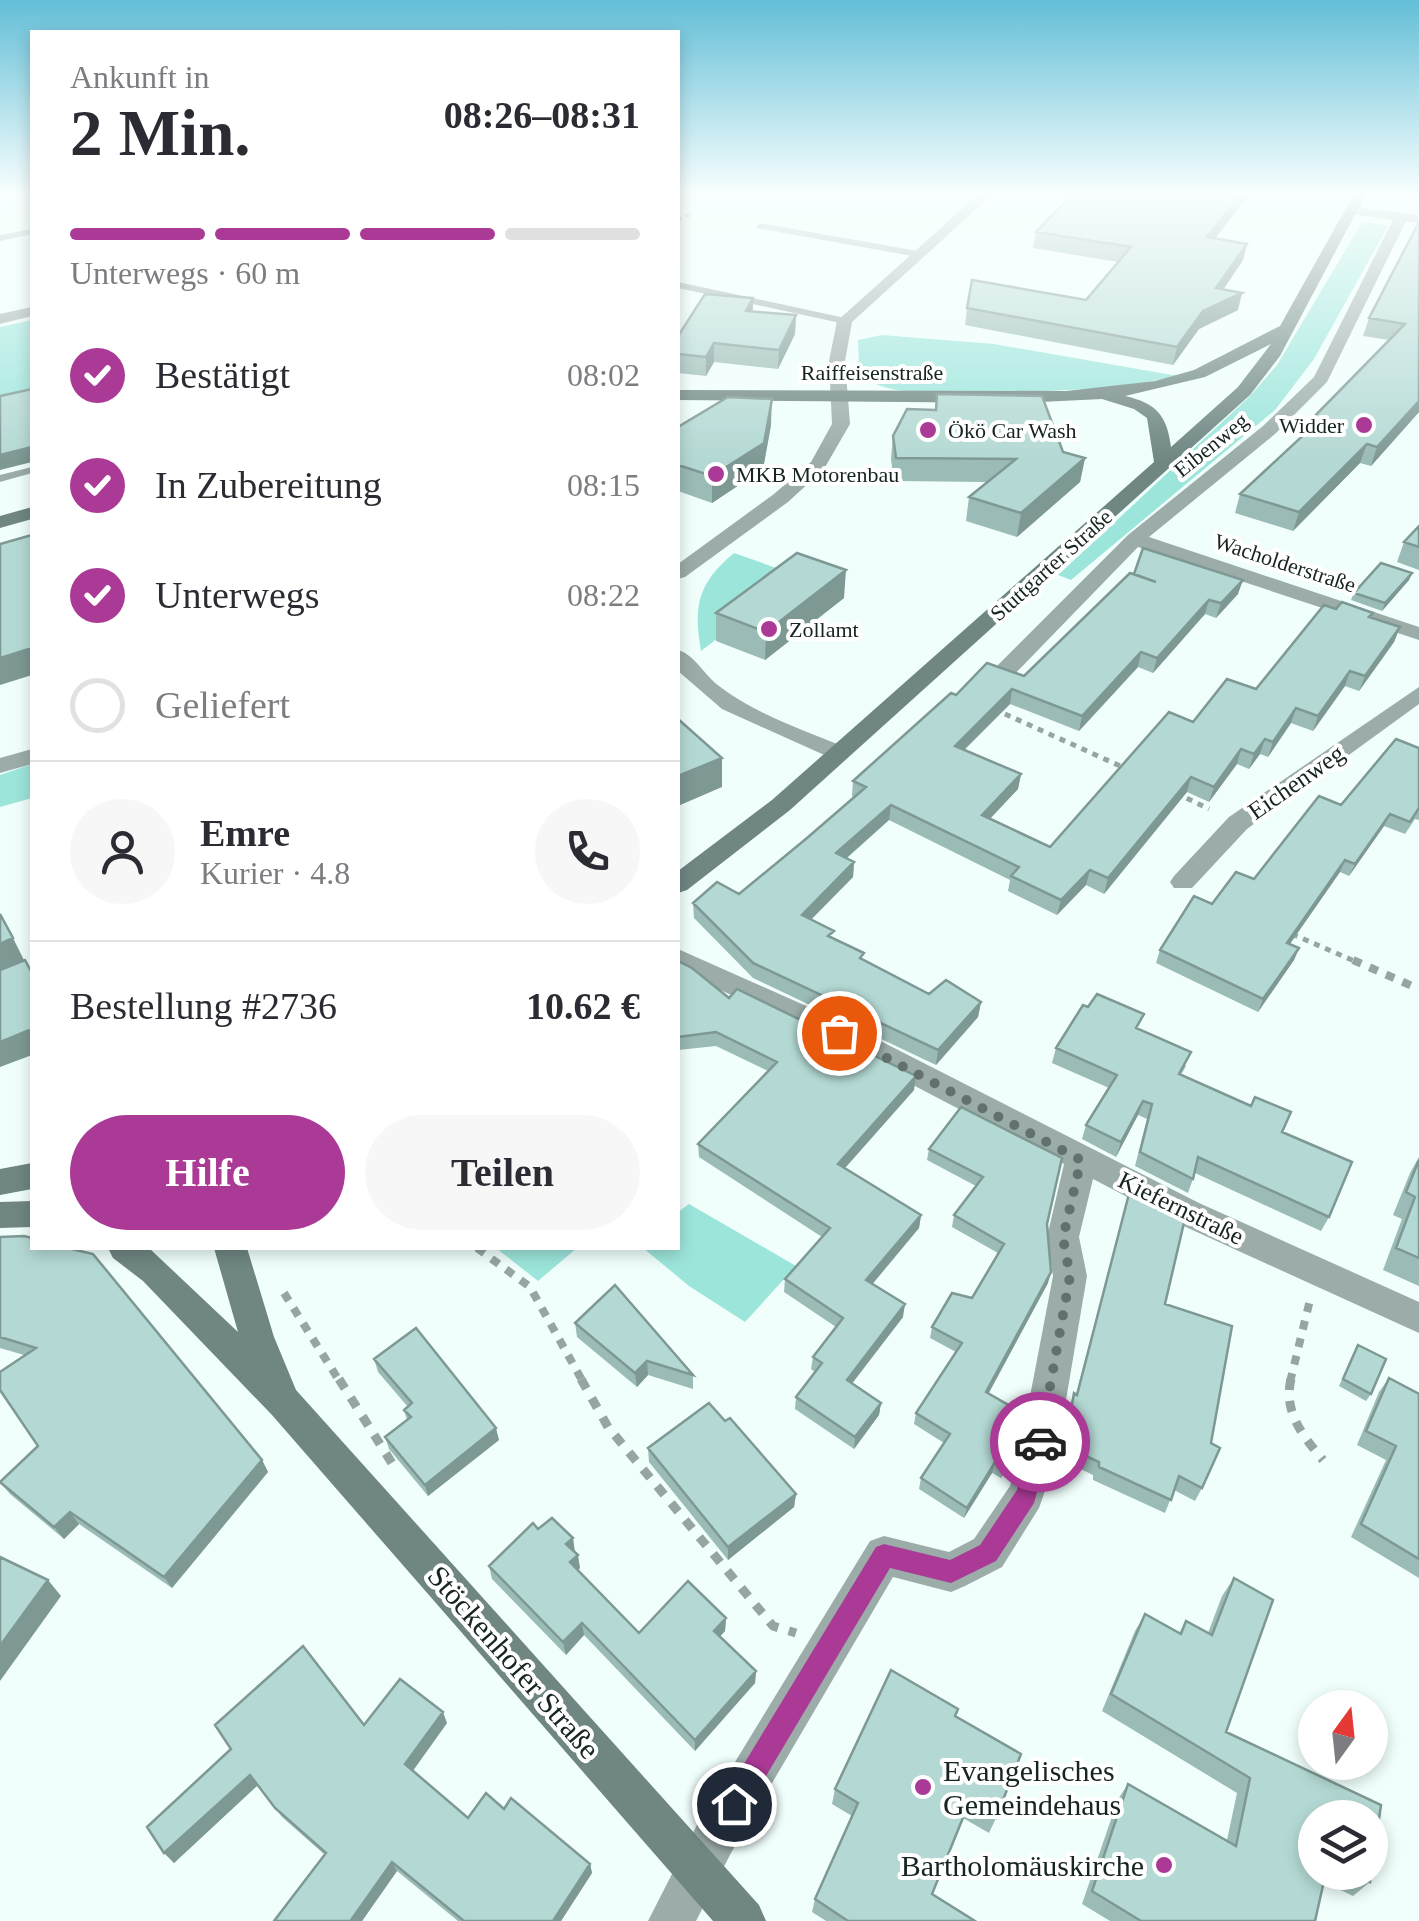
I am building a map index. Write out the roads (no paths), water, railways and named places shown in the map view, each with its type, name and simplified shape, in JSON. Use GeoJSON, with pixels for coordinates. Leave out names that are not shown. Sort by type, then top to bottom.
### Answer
{"type":"FeatureCollection","features":[{"type":"Feature","properties":{"kind":"main road","name":"Stuttgarter Straße"},"geometry":{"type":"LineString","coordinates":[[680,882],[781,806],[1244,391],[1272,356],[1312,282]]}},
{"type":"Feature","properties":{"kind":"main road","name":"Raiffeisenstraße"},"geometry":{"type":"LineString","coordinates":[[680,395],[1098,394],[1158,386],[1221,368],[1257,350],[1290,324]]}},
{"type":"Feature","properties":{"kind":"main road"},"geometry":{"type":"LineString","coordinates":[[1098,394],[1139,404],[1154,413],[1163,426],[1163,465]]}},
{"type":"Feature","properties":{"kind":"main road"},"geometry":{"type":"LineString","coordinates":[[0,522],[30,514]]}},
{"type":"Feature","properties":{"kind":"main road"},"geometry":{"type":"LineString","coordinates":[[0,1182],[30,1176]]}},
{"type":"Feature","properties":{"kind":"main road"},"geometry":{"type":"LineString","coordinates":[[0,1215],[30,1214]]}},
{"type":"Feature","properties":{"kind":"main road","name":"Stöckenhofer Straße"},"geometry":{"type":"LineString","coordinates":[[128,1250],[155,1271],[285,1404],[743,1921]]}},
{"type":"Feature","properties":{"kind":"main road"},"geometry":{"type":"LineString","coordinates":[[232,1250],[257,1337],[285,1404]]}},
{"type":"Feature","properties":{"kind":"street"},"geometry":{"type":"LineString","coordinates":[[680,571],[781,498],[818,465],[842,424],[838,361],[845,321],[888,282]]}},
{"type":"Feature","properties":{"kind":"street","name":"Eibenweg"},"geometry":{"type":"LineString","coordinates":[[1002,674],[1135,539],[1269,430],[1322,379],[1375,282]]}},
{"type":"Feature","properties":{"kind":"street"},"geometry":{"type":"LineString","coordinates":[[0,319],[30,312]]}},
{"type":"Feature","properties":{"kind":"street","name":"Wacholderstraße"},"geometry":{"type":"LineString","coordinates":[[1135,539],[1419,634]]}},
{"type":"Feature","properties":{"kind":"street"},"geometry":{"type":"LineString","coordinates":[[680,659],[692,679],[724,701],[839,753]]}},
{"type":"Feature","properties":{"kind":"street","name":"Eichenweg"},"geometry":{"type":"LineString","coordinates":[[1183,882],[1238,823],[1419,694]]}},
{"type":"Feature","properties":{"kind":"street"},"geometry":{"type":"LineString","coordinates":[[0,766],[30,757]]}},
{"type":"Feature","properties":{"kind":"street","name":"Kiefernstraße"},"geometry":{"type":"LineString","coordinates":[[680,960],[839,1033],[1081,1160],[1419,1318]]}},
{"type":"Feature","properties":{"kind":"street"},"geometry":{"type":"LineString","coordinates":[[670,1921],[884,1555],[951,1572],[988,1553],[1026,1495],[1037,1459],[1070,1276],[1063,1238],[1081,1160]]}},
{"type":"Feature","properties":{"kind":"lane"},"geometry":{"type":"LineString","coordinates":[[680,285],[845,321]]}},
{"type":"Feature","properties":{"kind":"lane"},"geometry":{"type":"LineString","coordinates":[[0,479],[30,471]]}},
{"type":"Feature","properties":{"kind":"place","name":"Widder"},"geometry":{"type":"Point","coordinates":[1364,425]}},
{"type":"Feature","properties":{"kind":"place","name":"Ökö Car Wash"},"geometry":{"type":"Point","coordinates":[928,430]}},
{"type":"Feature","properties":{"kind":"place","name":"MKB Motorenbau"},"geometry":{"type":"Point","coordinates":[716,474]}},
{"type":"Feature","properties":{"kind":"place","name":"Zollamt"},"geometry":{"type":"Point","coordinates":[769,629]}},
{"type":"Feature","properties":{"kind":"place","name":"Evangelisches Gemeindehaus"},"geometry":{"type":"Point","coordinates":[923,1787]}},
{"type":"Feature","properties":{"kind":"place","name":"Bartholomäuskirche"},"geometry":{"type":"Point","coordinates":[1164,1865]}}]}
